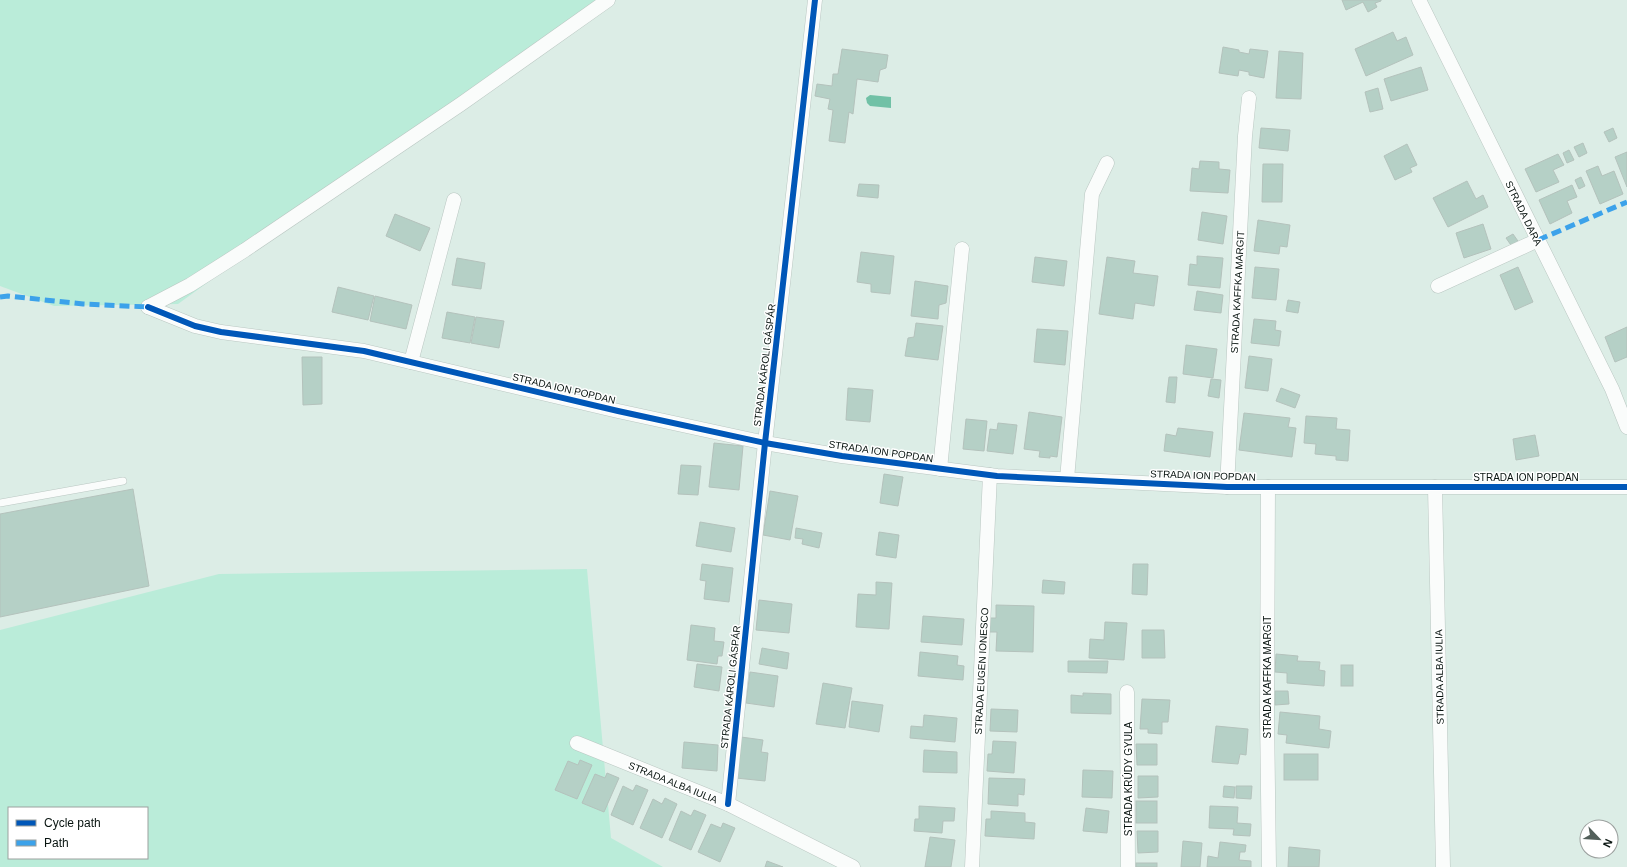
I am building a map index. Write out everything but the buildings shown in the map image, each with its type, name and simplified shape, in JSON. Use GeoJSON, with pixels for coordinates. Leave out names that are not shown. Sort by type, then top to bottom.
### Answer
{"type":"FeatureCollection","features":[{"type":"Feature","properties":{"kind":"street","name":"STRADA ION POPDAN"},"geometry":{"type":"LineString","coordinates":[[608,0],[461,104],[245,250],[190,285],[148,308],[195,326],[220,332],[364,351],[618,411],[765,443],[842,456],[940,469],[990,475],[1227,487],[1627,487]]}},
{"type":"Feature","properties":{"kind":"street","name":"STRADA KÁROLI GÁSPÁR"},"geometry":{"type":"LineString","coordinates":[[728,804],[765,443],[816,0]]}},
{"type":"Feature","properties":{"kind":"street","name":"STRADA DARA"},"geometry":{"type":"LineString","coordinates":[[1419,0],[1612,389],[1627,427]]}},
{"type":"Feature","properties":{"kind":"street","name":"STRADA KAFFKA MARGIT"},"geometry":{"type":"LineString","coordinates":[[1227,487],[1245,136],[1249,98]]}},
{"type":"Feature","properties":{"kind":"street"},"geometry":{"type":"LineString","coordinates":[[1067,479],[1092,194],[1107,163]]}},
{"type":"Feature","properties":{"kind":"street"},"geometry":{"type":"LineString","coordinates":[[410,362],[454,200]]}},
{"type":"Feature","properties":{"kind":"street"},"geometry":{"type":"LineString","coordinates":[[1438,286],[1538,240]]}},
{"type":"Feature","properties":{"kind":"street"},"geometry":{"type":"LineString","coordinates":[[940,469],[962,249]]}},
{"type":"Feature","properties":{"kind":"street","name":"STRADA EUGEN IONESCO"},"geometry":{"type":"LineString","coordinates":[[972,867],[990,475]]}},
{"type":"Feature","properties":{"kind":"street","name":"STRADA KAFFKA MARGIT"},"geometry":{"type":"LineString","coordinates":[[1268,487],[1267,714],[1270,867]]}},
{"type":"Feature","properties":{"kind":"street","name":"STRADA ALBA IULIA"},"geometry":{"type":"LineString","coordinates":[[1435,487],[1443,867]]}},
{"type":"Feature","properties":{"kind":"street","name":"STRADA KRÚDY GYULA"},"geometry":{"type":"LineString","coordinates":[[1127,692],[1128,867]]}},
{"type":"Feature","properties":{"kind":"street","name":"STRADA ALBA IULIA"},"geometry":{"type":"LineString","coordinates":[[576,743],[728,804],[853,867]]}},
{"type":"Feature","properties":{"kind":"lane"},"geometry":{"type":"LineString","coordinates":[[0,503],[123,481]]}},
{"type":"Feature","properties":{"kind":"shaded area"},"geometry":{"type":"Polygon","coordinates":[[[0,0],[596,0],[178,304],[54,306],[0,286],[0,0]]]}},
{"type":"Feature","properties":{"kind":"shaded area"},"geometry":{"type":"Polygon","coordinates":[[[870,95],[891,97],[891,108],[870,106],[867,103],[866,98],[870,95]]]}},
{"type":"Feature","properties":{"kind":"shaded area"},"geometry":{"type":"Polygon","coordinates":[[[587,569],[611,838],[663,867],[0,867],[0,630],[219,574],[587,569]]]}},
{"type":"Feature","properties":{"kind":"marked path"},"geometry":{"type":"LineString","coordinates":[[1538,240],[1627,202]]}},
{"type":"Feature","properties":{"kind":"marked path"},"geometry":{"type":"LineString","coordinates":[[0,297],[8,296],[83,304],[148,307]]}},
{"type":"Feature","properties":{"kind":"cycle path"},"geometry":{"type":"LineString","coordinates":[[728,804],[765,443],[815,0]]}},
{"type":"Feature","properties":{"kind":"cycle path"},"geometry":{"type":"LineString","coordinates":[[148,307],[195,326],[221,332],[364,351],[618,411],[765,443],[842,456],[997,476],[1227,487],[1627,487]]}}]}
